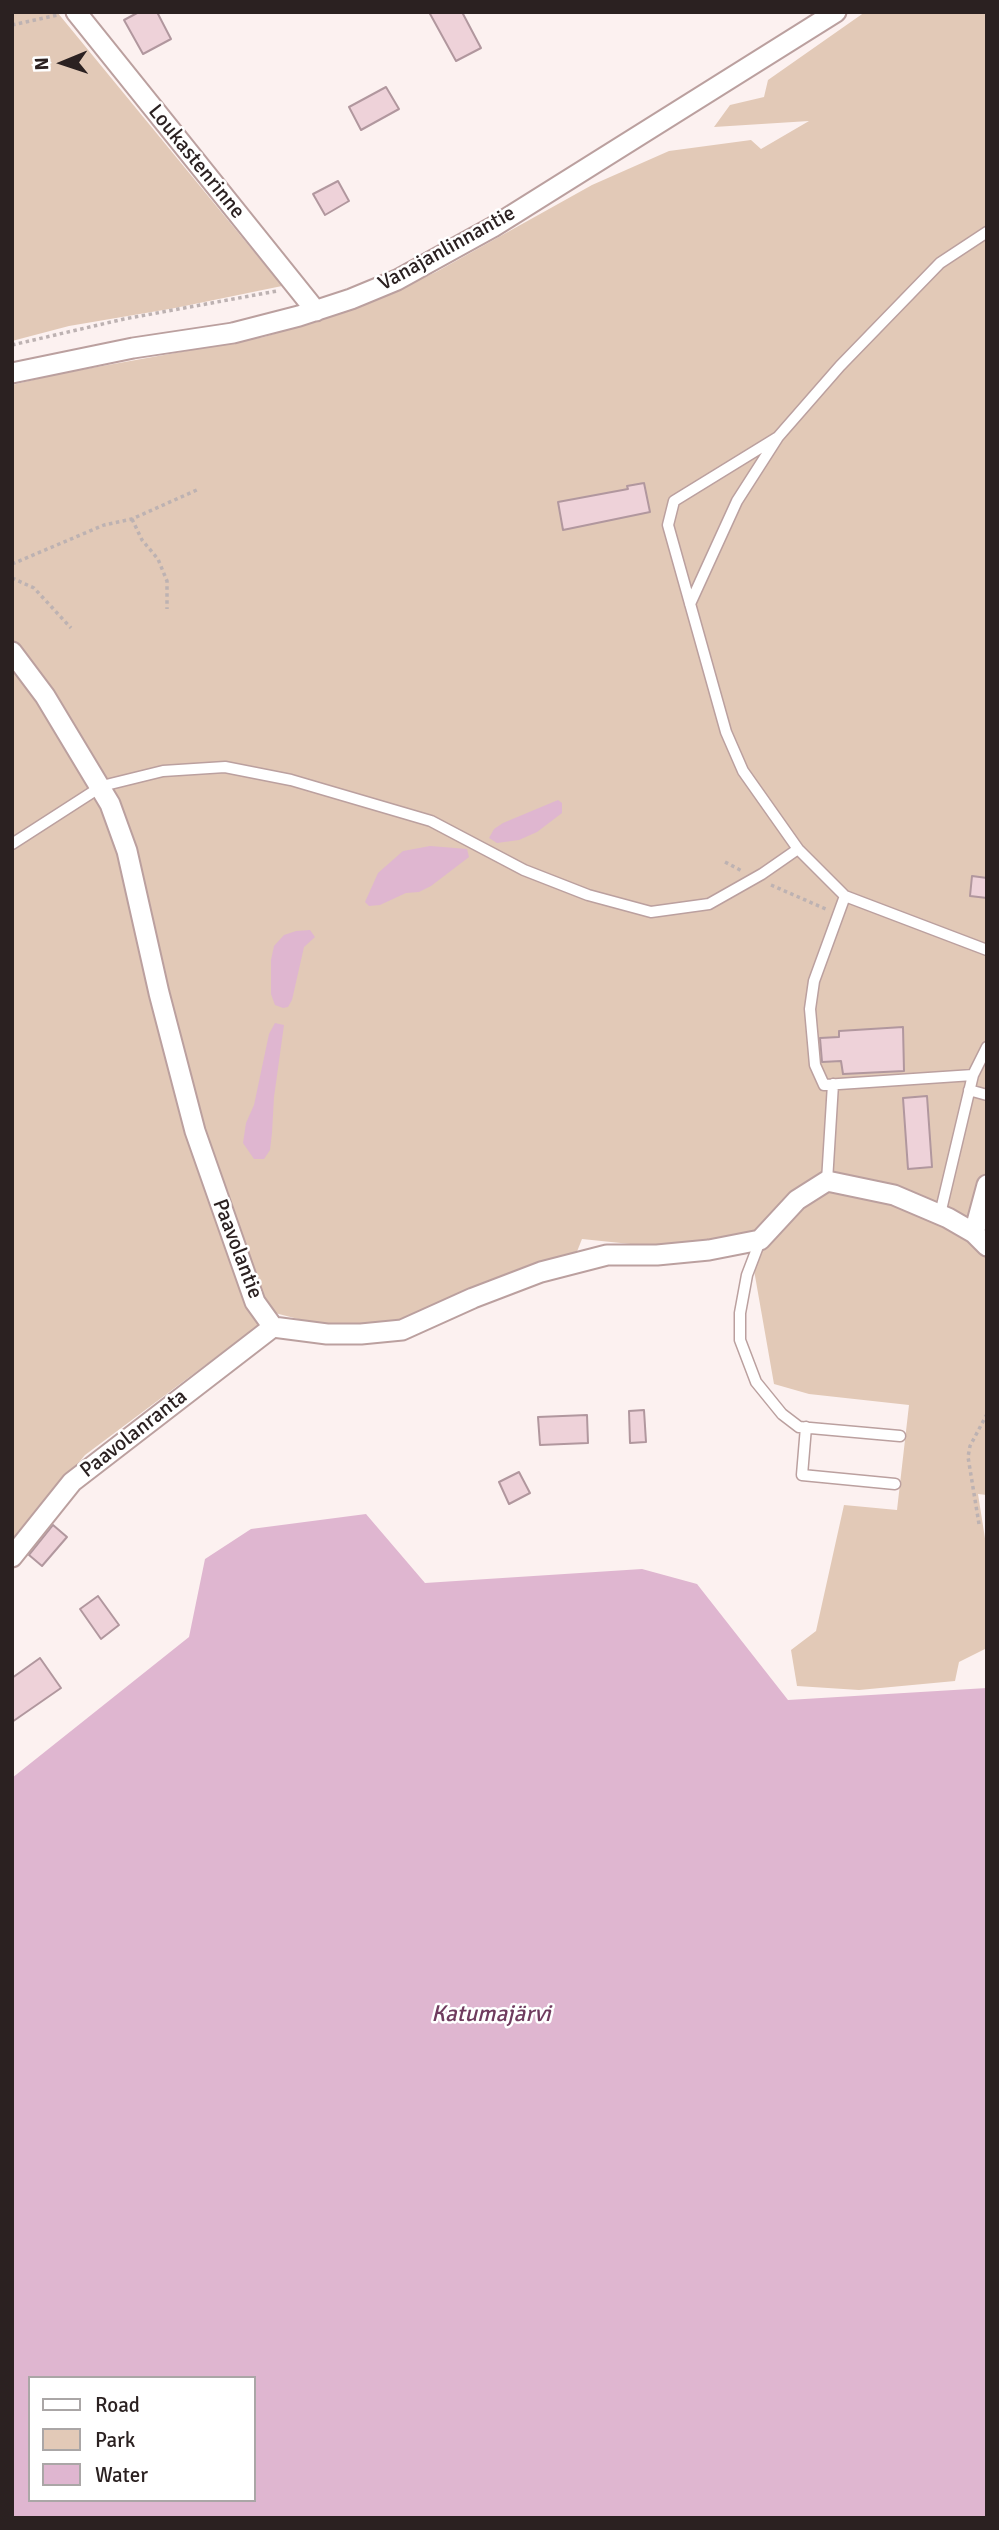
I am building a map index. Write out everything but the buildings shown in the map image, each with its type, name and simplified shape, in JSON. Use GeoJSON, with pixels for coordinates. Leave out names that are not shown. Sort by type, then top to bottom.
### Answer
{"type":"FeatureCollection","features":[{"type":"Feature","properties":{"kind":"street","name":"Vanajanlinnantie"},"geometry":{"type":"LineString","coordinates":[[12,373],[120,351],[233,333],[316,311],[397,280],[457,247],[836,12]]}},
{"type":"Feature","properties":{"kind":"street","name":"Loukastenrinne"},"geometry":{"type":"LineString","coordinates":[[68,13],[316,311]]}},
{"type":"Feature","properties":{"kind":"street","name":"Paavolantie"},"geometry":{"type":"LineString","coordinates":[[12,652],[45,696],[102,786],[127,851],[159,993],[195,1131],[255,1302],[273,1327]]}},
{"type":"Feature","properties":{"kind":"street"},"geometry":{"type":"LineString","coordinates":[[273,1327],[327,1334],[402,1330],[473,1298],[541,1272],[607,1255],[698,1251],[760,1240],[797,1200],[827,1181],[894,1195],[940,1214],[981,1240],[987,1185]]}},
{"type":"Feature","properties":{"kind":"street","name":"Paavolanranta"},"geometry":{"type":"LineString","coordinates":[[12,1557],[72,1482],[273,1327]]}},
{"type":"Feature","properties":{"kind":"lane"},"geometry":{"type":"LineString","coordinates":[[690,604],[737,501],[778,437],[840,366],[940,263],[987,232]]}},
{"type":"Feature","properties":{"kind":"lane"},"geometry":{"type":"LineString","coordinates":[[778,437],[674,501],[668,525],[726,733],[743,771],[798,849],[845,896],[987,950]]}},
{"type":"Feature","properties":{"kind":"lane"},"geometry":{"type":"LineString","coordinates":[[12,844],[102,786],[163,771],[225,767],[290,780],[431,821],[524,870],[588,895],[651,912],[709,904],[798,849]]}},
{"type":"Feature","properties":{"kind":"lane"},"geometry":{"type":"LineString","coordinates":[[845,896],[814,981],[810,1009],[815,1065],[824,1085],[973,1075]]}},
{"type":"Feature","properties":{"kind":"lane"},"geometry":{"type":"LineString","coordinates":[[940,1214],[973,1075],[987,1047]]}},
{"type":"Feature","properties":{"kind":"lane"},"geometry":{"type":"LineString","coordinates":[[827,1181],[833,1084]]}},
{"type":"Feature","properties":{"kind":"lane"},"geometry":{"type":"LineString","coordinates":[[969,1090],[987,1096]]}},
{"type":"Feature","properties":{"kind":"lane"},"geometry":{"type":"LineString","coordinates":[[760,1240],[747,1275],[740,1313],[740,1340],[756,1382],[782,1414],[799,1427],[900,1436]]}},
{"type":"Feature","properties":{"kind":"lane"},"geometry":{"type":"LineString","coordinates":[[806,1427],[802,1475],[895,1484]]}},
{"type":"Feature","properties":{"kind":"path"},"geometry":{"type":"LineString","coordinates":[[12,25],[68,13]]}},
{"type":"Feature","properties":{"kind":"path"},"geometry":{"type":"LineString","coordinates":[[12,345],[124,319],[233,301],[296,287]]}},
{"type":"Feature","properties":{"kind":"path"},"geometry":{"type":"LineString","coordinates":[[12,564],[104,525],[132,519],[199,489]]}},
{"type":"Feature","properties":{"kind":"path"},"geometry":{"type":"LineString","coordinates":[[132,519],[142,540],[158,559],[167,581],[167,609]]}},
{"type":"Feature","properties":{"kind":"path"},"geometry":{"type":"LineString","coordinates":[[12,578],[34,589],[71,628]]}},
{"type":"Feature","properties":{"kind":"path"},"geometry":{"type":"LineString","coordinates":[[725,862],[825,910],[840,911]]}},
{"type":"Feature","properties":{"kind":"path"},"geometry":{"type":"LineString","coordinates":[[979,1524],[968,1457],[970,1447],[987,1414]]}},
{"type":"Feature","properties":{"kind":"green space"},"geometry":{"type":"Polygon","coordinates":[[[12,12],[57,12],[282,286],[69,326],[12,341],[12,12]]]}},
{"type":"Feature","properties":{"kind":"green space"},"geometry":{"type":"Polygon","coordinates":[[[865,12],[987,12],[987,1495],[978,1494],[987,1551],[987,1648],[959,1662],[955,1681],[859,1690],[797,1686],[791,1650],[816,1631],[844,1505],[897,1510],[909,1405],[809,1394],[774,1384],[748,1236],[698,1251],[582,1239],[576,1254],[386,1323],[321,1325],[275,1313],[85,1455],[12,1544],[12,385],[58,374],[264,337],[358,308],[436,272],[592,185],[669,151],[751,140],[761,149],[809,121],[714,127],[730,105],[764,97],[768,80],[865,12]]]}},
{"type":"Feature","properties":{"kind":"water"},"geometry":{"type":"Polygon","coordinates":[[[558,800],[562,803],[562,813],[537,832],[519,840],[497,843],[489,838],[494,829],[503,823],[558,800]]]}},
{"type":"Feature","properties":{"kind":"water"},"geometry":{"type":"Polygon","coordinates":[[[430,846],[467,849],[469,857],[419,892],[406,893],[380,905],[369,906],[365,902],[378,873],[403,851],[430,846]]]}},
{"type":"Feature","properties":{"kind":"water"},"geometry":{"type":"Polygon","coordinates":[[[310,930],[315,937],[304,947],[292,1000],[288,1007],[275,1005],[271,994],[271,960],[274,946],[284,935],[310,930]]]}},
{"type":"Feature","properties":{"kind":"water"},"geometry":{"type":"Polygon","coordinates":[[[275,1023],[284,1025],[270,1150],[264,1159],[254,1159],[243,1143],[246,1123],[254,1105],[269,1034],[275,1023]]]}},
{"type":"Feature","properties":{"kind":"water","name":"Katumajärvi"},"geometry":{"type":"Polygon","coordinates":[[[366,1514],[425,1583],[642,1569],[697,1584],[788,1700],[987,1688],[987,2518],[12,2518],[12,1778],[189,1637],[205,1559],[251,1529],[366,1514]]]}}]}
